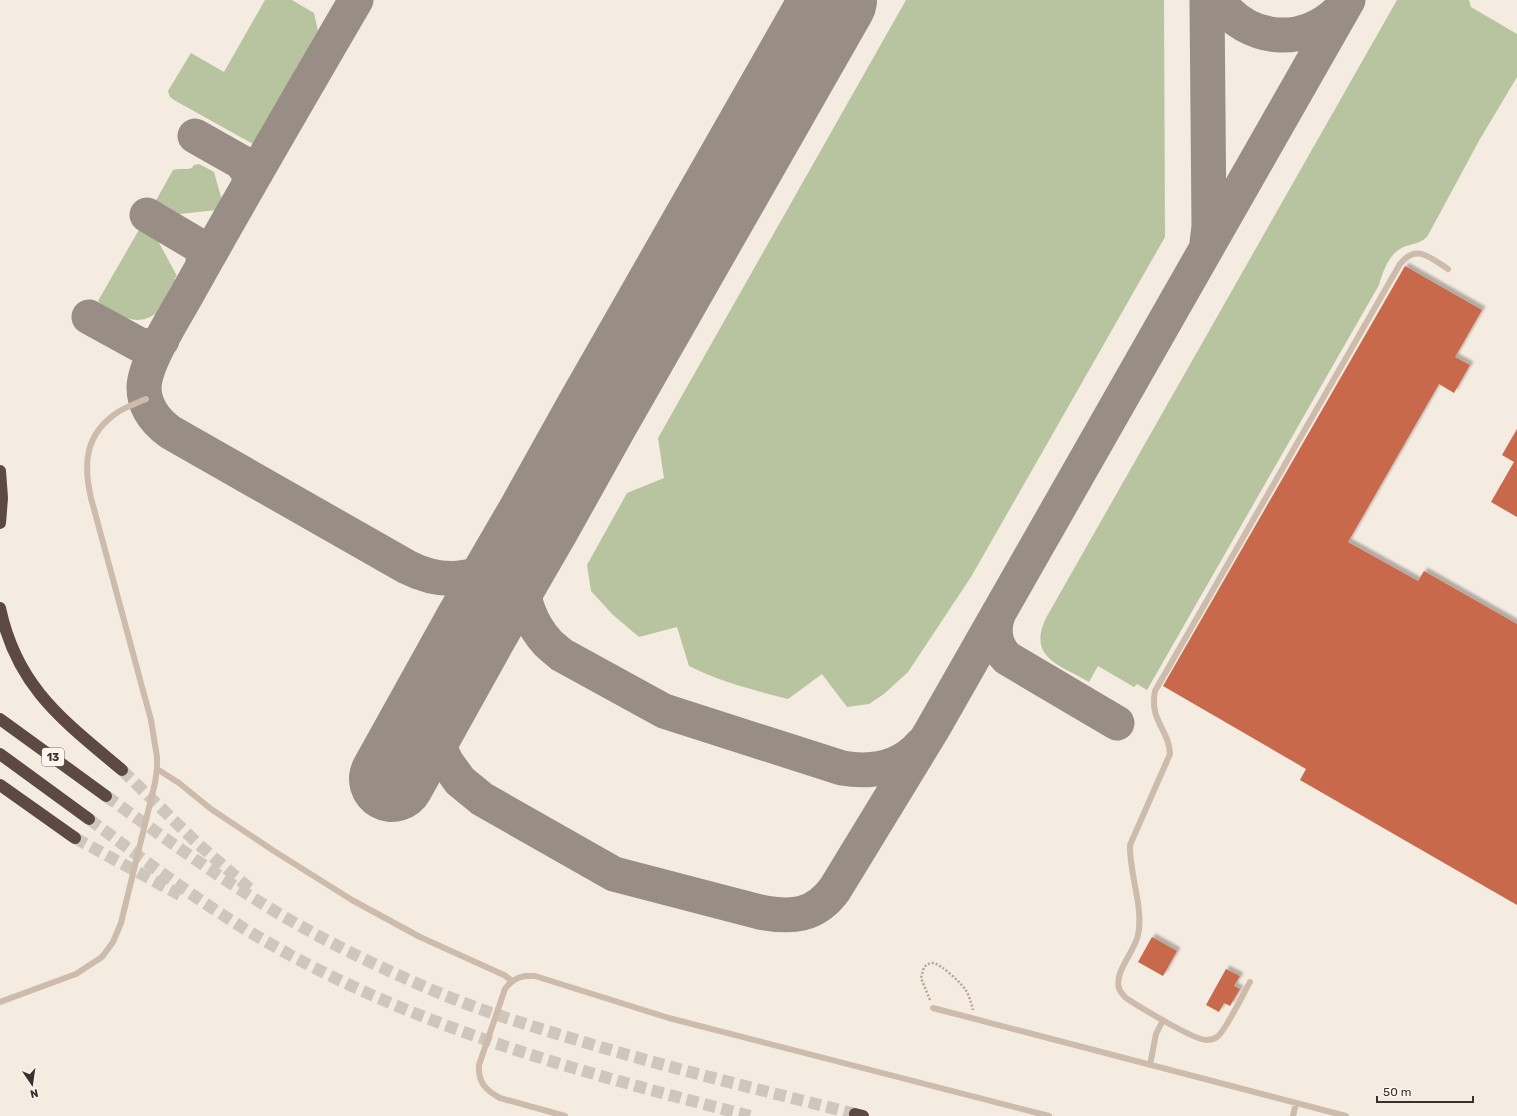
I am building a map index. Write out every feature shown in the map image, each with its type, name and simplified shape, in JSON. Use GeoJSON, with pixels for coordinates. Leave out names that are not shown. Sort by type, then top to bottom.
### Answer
{"type":"FeatureCollection","features":[{"type":"Feature","properties":{"kind":"highway"},"geometry":{"type":"LineString","coordinates":[[0,471],[2,498],[0,523]]}},
{"type":"Feature","properties":{"kind":"highway"},"geometry":{"type":"LineString","coordinates":[[0,608],[7,634],[14,652],[41,696],[65,721],[122,770]]}},
{"type":"Feature","properties":{"kind":"highway","name":"13"},"geometry":{"type":"LineString","coordinates":[[0,720],[106,796]]}},
{"type":"Feature","properties":{"kind":"highway","name":"13"},"geometry":{"type":"LineString","coordinates":[[0,754],[89,819]]}},
{"type":"Feature","properties":{"kind":"highway"},"geometry":{"type":"LineString","coordinates":[[0,785],[75,838]]}},
{"type":"Feature","properties":{"kind":"lane"},"geometry":{"type":"LineString","coordinates":[[1250,982],[1221,1033],[1212,1039],[1206,1040],[1195,1037],[1163,1020],[1125,997],[1119,989],[1118,978],[1138,936],[1139,923],[1130,860],[1130,845],[1170,754],[1168,743],[1157,720],[1154,709],[1153,700],[1155,691],[1400,264],[1411,254],[1422,253],[1448,269]]}},
{"type":"Feature","properties":{"kind":"lane"},"geometry":{"type":"LineString","coordinates":[[0,1002],[76,974],[95,963],[109,949],[121,923],[150,805],[157,769],[151,720],[90,490],[86,469],[88,454],[92,442],[101,427],[116,413],[146,399]]}},
{"type":"Feature","properties":{"kind":"lane"},"geometry":{"type":"LineString","coordinates":[[157,769],[179,783],[211,809],[352,900],[420,937],[504,975],[512,981]]}},
{"type":"Feature","properties":{"kind":"lane"},"geometry":{"type":"LineString","coordinates":[[565,1116],[500,1098],[484,1087],[480,1080],[479,1069],[482,1055],[506,989],[512,981],[521,976],[535,976],[669,1018],[1049,1116]]}},
{"type":"Feature","properties":{"kind":"lane"},"geometry":{"type":"LineString","coordinates":[[933,1008],[1346,1116]]}},
{"type":"Feature","properties":{"kind":"lane"},"geometry":{"type":"LineString","coordinates":[[1150,1065],[1156,1034],[1163,1020]]}},
{"type":"Feature","properties":{"kind":"lane"},"geometry":{"type":"LineString","coordinates":[[1293,1116],[1296,1104]]}},
{"type":"Feature","properties":{"kind":"path"},"geometry":{"type":"LineString","coordinates":[[933,1008],[921,978],[924,966],[932,963],[936,964],[951,975],[964,988],[970,1000],[976,1019]]}},
{"type":"Feature","properties":{"kind":"green space"},"geometry":{"type":"Polygon","coordinates":[[[265,0],[292,0],[314,13],[318,31],[310,44],[311,48],[301,66],[297,66],[296,74],[258,142],[253,144],[174,100],[170,97],[168,91],[191,53],[224,72],[265,0]]]}},
{"type":"Feature","properties":{"kind":"green space"},"geometry":{"type":"Polygon","coordinates":[[[906,0],[1164,0],[1165,237],[971,577],[908,672],[884,694],[869,704],[847,707],[822,674],[788,699],[725,681],[689,666],[677,627],[639,637],[612,614],[591,591],[587,565],[627,493],[664,478],[658,438],[906,0]]]}},
{"type":"Feature","properties":{"kind":"green space"},"geometry":{"type":"Polygon","coordinates":[[[1397,0],[1469,0],[1471,7],[1517,34],[1517,77],[1480,139],[1427,237],[1419,242],[1400,249],[1391,257],[1379,285],[1147,690],[1137,684],[1134,687],[1098,666],[1089,682],[1058,665],[1050,659],[1044,651],[1041,642],[1041,632],[1046,618],[1397,0]]]}},
{"type":"Feature","properties":{"kind":"green space"},"geometry":{"type":"Polygon","coordinates":[[[199,164],[214,172],[223,204],[218,205],[217,210],[170,215],[154,204],[173,170],[190,169],[194,165],[199,164]]]}},
{"type":"Feature","properties":{"kind":"green space"},"geometry":{"type":"Polygon","coordinates":[[[140,228],[157,239],[177,276],[175,278],[177,283],[163,307],[158,308],[158,312],[147,318],[136,320],[120,315],[103,306],[98,301],[140,228]]]}},
{"type":"Feature","properties":{"kind":"building"},"geometry":{"type":"Polygon","coordinates":[[[1405,266],[1482,310],[1455,357],[1470,365],[1454,393],[1439,384],[1348,542],[1418,581],[1424,571],[1517,624],[1517,905],[1300,780],[1306,769],[1163,686],[1405,266]]]}},
{"type":"Feature","properties":{"kind":"building"},"geometry":{"type":"Polygon","coordinates":[[[1517,429],[1517,517],[1491,502],[1514,462],[1502,455],[1517,429]]]}},
{"type":"Feature","properties":{"kind":"building"},"geometry":{"type":"Polygon","coordinates":[[[1152,937],[1177,951],[1163,976],[1138,962],[1152,937]]]}},
{"type":"Feature","properties":{"kind":"building"},"geometry":{"type":"Polygon","coordinates":[[[1226,969],[1240,976],[1234,986],[1240,989],[1230,1006],[1224,1003],[1219,1012],[1206,1005],[1226,969]]]}},
{"type":"Feature","properties":{"kind":"taxiway"},"geometry":{"type":"LineString","coordinates":[[356,0],[251,180],[156,351],[150,364],[144,387],[148,407],[155,418],[170,432],[407,567],[436,577],[451,578],[479,574],[492,568],[516,548],[582,434],[596,417]]}},
{"type":"Feature","properties":{"kind":"taxiway"},"geometry":{"type":"LineString","coordinates":[[1207,0],[1209,227],[1207,243]]}},
{"type":"Feature","properties":{"kind":"taxiway"},"geometry":{"type":"LineString","coordinates":[[1218,0],[1230,14],[1245,25],[1261,32],[1277,35],[1294,34],[1311,30],[1327,21],[1341,9]]}},
{"type":"Feature","properties":{"kind":"taxiway"},"geometry":{"type":"LineString","coordinates":[[477,626],[461,658],[438,713],[435,731],[438,745],[447,763],[460,781],[482,799],[614,874],[771,914],[792,915],[811,910],[819,905],[835,889],[932,730],[1348,0]]}},
{"type":"Feature","properties":{"kind":"taxiway"},"geometry":{"type":"LineString","coordinates":[[195,136],[241,162],[249,173],[249,185]]}},
{"type":"Feature","properties":{"kind":"taxiway"},"geometry":{"type":"LineString","coordinates":[[147,215],[196,244],[203,254],[202,267]]}},
{"type":"Feature","properties":{"kind":"taxiway"},"geometry":{"type":"LineString","coordinates":[[89,317],[140,345],[152,346],[162,340]]}},
{"type":"Feature","properties":{"kind":"taxiway"},"geometry":{"type":"LineString","coordinates":[[541,530],[526,565],[524,595],[529,612],[537,629],[548,643],[562,655],[664,711],[842,768],[864,770],[885,767],[904,759],[921,745]]}},
{"type":"Feature","properties":{"kind":"taxiway"},"geometry":{"type":"LineString","coordinates":[[999,612],[995,625],[995,631],[999,648],[1007,658],[1117,723]]}},
{"type":"Feature","properties":{"kind":"runway"},"geometry":{"type":"LineString","coordinates":[[392,779],[477,626],[834,0]]}},
{"type":"Feature","properties":{"kind":"tunnel"},"geometry":{"type":"LineString","coordinates":[[122,770],[197,843],[250,889]]}},
{"type":"Feature","properties":{"kind":"tunnel"},"geometry":{"type":"LineString","coordinates":[[106,796],[198,862],[277,913],[345,950],[439,993],[501,1016],[600,1047],[709,1077],[855,1114]]}},
{"type":"Feature","properties":{"kind":"tunnel"},"geometry":{"type":"LineString","coordinates":[[89,819],[179,886],[226,917],[274,946],[330,976],[447,1026],[506,1047],[628,1084],[750,1116]]}},
{"type":"Feature","properties":{"kind":"tunnel"},"geometry":{"type":"LineString","coordinates":[[75,838],[180,895]]}}]}
